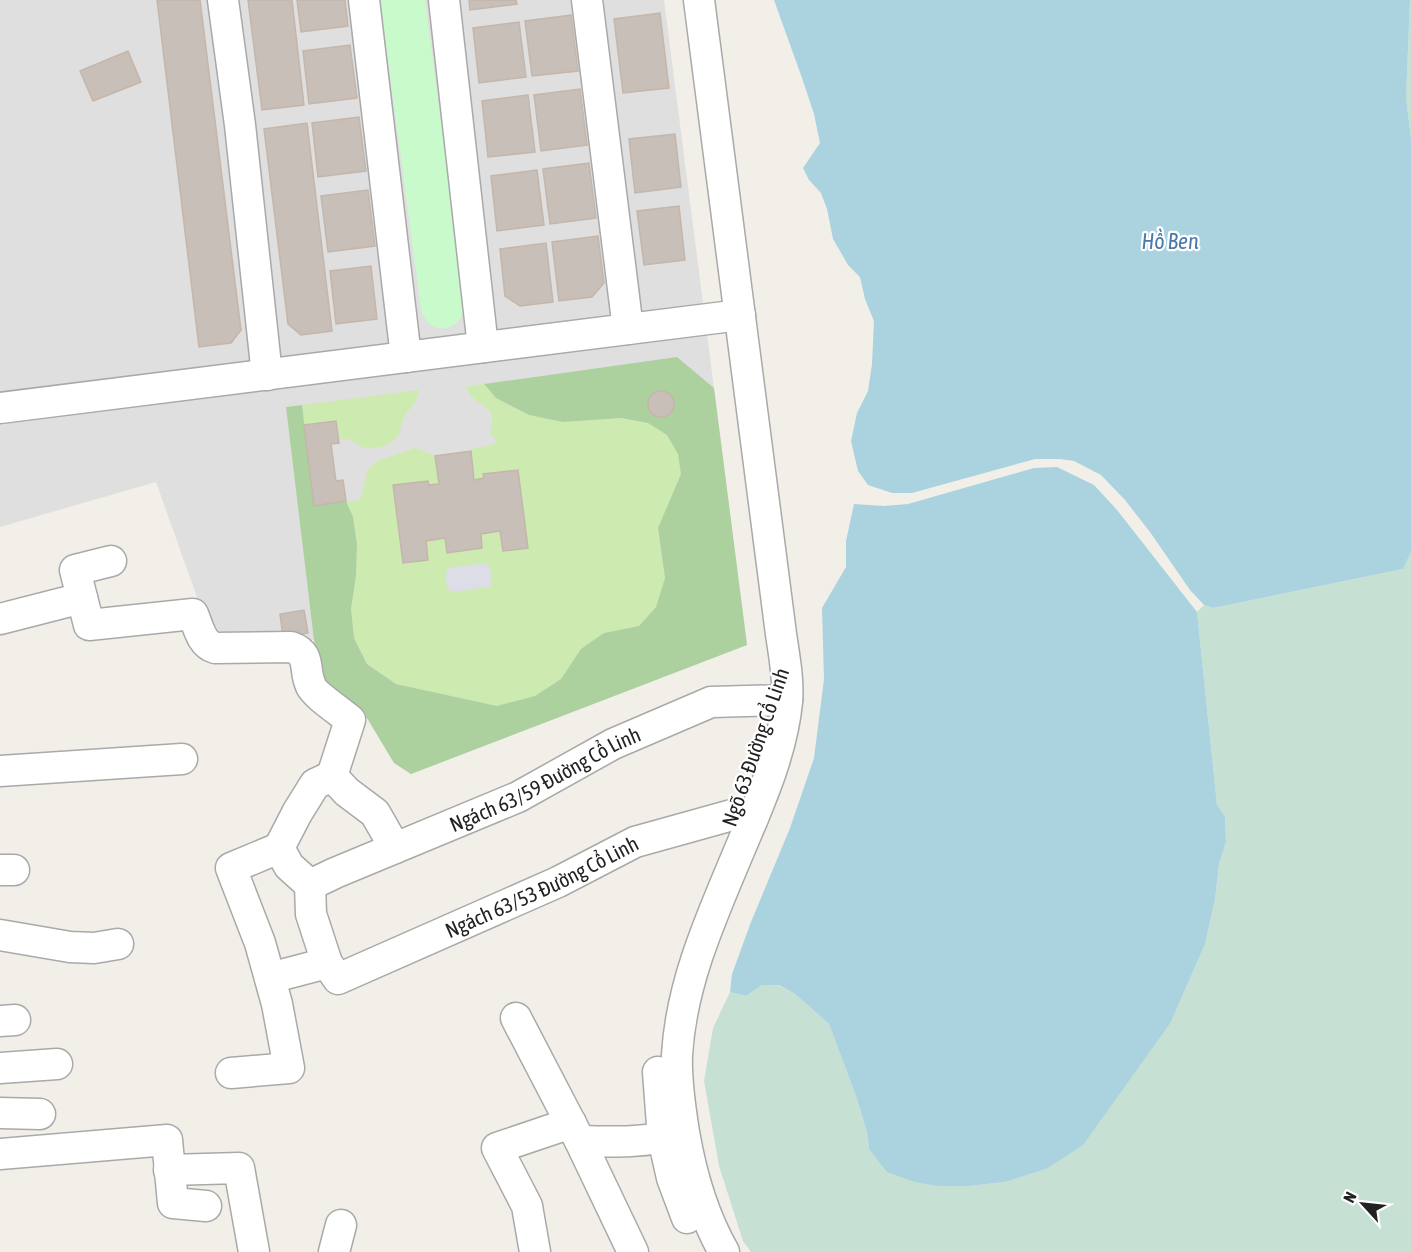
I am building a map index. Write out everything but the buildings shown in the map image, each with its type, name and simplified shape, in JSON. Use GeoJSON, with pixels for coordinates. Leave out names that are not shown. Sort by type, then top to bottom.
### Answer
{"type":"FeatureCollection","features":[{"type":"Feature","properties":{"kind":"street"},"geometry":{"type":"LineString","coordinates":[[223,0],[240,125],[267,375]]}},
{"type":"Feature","properties":{"kind":"street"},"geometry":{"type":"LineString","coordinates":[[364,0],[406,357]]}},
{"type":"Feature","properties":{"kind":"street"},"geometry":{"type":"LineString","coordinates":[[444,0],[483,347]]}},
{"type":"Feature","properties":{"kind":"street"},"geometry":{"type":"LineString","coordinates":[[587,0],[628,329]]}},
{"type":"Feature","properties":{"kind":"street","name":"Ngõ 63 Đường Cổ Linh"},"geometry":{"type":"LineString","coordinates":[[699,0],[784,659],[777,700],[782,731],[742,817],[701,916],[698,954],[680,980],[682,1016],[677,1056],[678,1096],[673,1135],[672,1178],[701,1252]]}},
{"type":"Feature","properties":{"kind":"street"},"geometry":{"type":"LineString","coordinates":[[0,408],[740,315]]}},
{"type":"Feature","properties":{"kind":"street"},"geometry":{"type":"LineString","coordinates":[[111,561],[75,570],[89,625],[194,614],[208,646],[215,648],[291,647],[299,650],[304,656],[311,687],[350,720],[332,776],[315,784],[279,848],[231,868],[260,943],[277,1004],[289,1068],[231,1073]]}},
{"type":"Feature","properties":{"kind":"street"},"geometry":{"type":"LineString","coordinates":[[0,619],[82,598]]}},
{"type":"Feature","properties":{"kind":"street","name":"Ngách 63/59 Đường Cổ Linh"},"geometry":{"type":"LineString","coordinates":[[310,885],[518,797],[613,744],[711,702],[777,700]]}},
{"type":"Feature","properties":{"kind":"street"},"geometry":{"type":"LineString","coordinates":[[0,771],[182,759]]}},
{"type":"Feature","properties":{"kind":"street"},"geometry":{"type":"LineString","coordinates":[[332,776],[347,792],[375,813],[395,848]]}},
{"type":"Feature","properties":{"kind":"street","name":"Ngách 63/53 Đường Cổ Linh"},"geometry":{"type":"LineString","coordinates":[[270,978],[333,971],[558,882],[635,842],[742,817]]}},
{"type":"Feature","properties":{"kind":"street"},"geometry":{"type":"LineString","coordinates":[[279,848],[289,866],[310,885],[310,914],[333,971]]}},
{"type":"Feature","properties":{"kind":"street"},"geometry":{"type":"LineString","coordinates":[[0,935],[70,948],[94,948],[118,944]]}},
{"type":"Feature","properties":{"kind":"street"},"geometry":{"type":"LineString","coordinates":[[516,1018],[633,1252]]}},
{"type":"Feature","properties":{"kind":"street"},"geometry":{"type":"LineString","coordinates":[[0,1068],[57,1064]]}},
{"type":"Feature","properties":{"kind":"street"},"geometry":{"type":"LineString","coordinates":[[0,1113],[40,1114]]}},
{"type":"Feature","properties":{"kind":"street"},"geometry":{"type":"LineString","coordinates":[[535,1252],[526,1206],[497,1148],[575,1132],[625,1142],[673,1135]]}},
{"type":"Feature","properties":{"kind":"street","name":"Ngõ 63 Đường Cổ Linh"},"geometry":{"type":"LineString","coordinates":[[673,1135],[724,1252]]}},
{"type":"Feature","properties":{"kind":"street"},"geometry":{"type":"LineString","coordinates":[[0,1154],[167,1140],[173,1203],[206,1206]]}},
{"type":"Feature","properties":{"kind":"street"},"geometry":{"type":"LineString","coordinates":[[169,1170],[239,1168],[254,1252]]}},
{"type":"Feature","properties":{"kind":"shaded area"},"geometry":{"type":"Polygon","coordinates":[[[0,0],[664,0],[747,645],[411,774],[394,763],[367,718],[324,688],[314,640],[209,631],[156,482],[0,527],[0,0]]]}},
{"type":"Feature","properties":{"kind":"shaded area"},"geometry":{"type":"Polygon","coordinates":[[[487,563],[492,574],[490,587],[451,592],[445,577],[448,568],[487,563]]]}},
{"type":"Feature","properties":{"kind":"green space"},"geometry":{"type":"Polygon","coordinates":[[[380,0],[425,0],[465,306],[462,315],[451,327],[437,328],[430,324],[421,309],[380,0]]]}},
{"type":"Feature","properties":{"kind":"green space"},"geometry":{"type":"Polygon","coordinates":[[[1411,0],[1411,139],[1406,97],[1411,0]]]}},
{"type":"Feature","properties":{"kind":"green space"},"geometry":{"type":"Polygon","coordinates":[[[677,357],[714,388],[747,645],[411,774],[394,763],[367,718],[324,688],[314,640],[286,407],[302,405],[314,505],[346,501],[353,517],[357,544],[356,576],[351,609],[354,638],[367,664],[396,684],[497,706],[535,696],[561,679],[581,649],[604,633],[639,626],[656,607],[665,578],[658,528],[681,474],[678,454],[667,435],[648,423],[621,418],[563,422],[529,415],[496,398],[484,384],[677,357]]]}},
{"type":"Feature","properties":{"kind":"green space"},"geometry":{"type":"Polygon","coordinates":[[[484,384],[496,398],[529,415],[563,422],[621,418],[648,423],[667,435],[678,454],[681,474],[658,528],[665,578],[656,607],[639,626],[604,633],[579,652],[561,679],[535,696],[497,706],[396,684],[368,664],[354,638],[351,609],[356,576],[357,544],[353,517],[346,502],[360,500],[367,472],[377,461],[415,448],[436,456],[470,452],[471,449],[495,444],[495,439],[490,433],[491,413],[472,397],[466,386],[484,384]]]}},
{"type":"Feature","properties":{"kind":"green space"},"geometry":{"type":"Polygon","coordinates":[[[419,390],[404,418],[398,436],[390,443],[380,447],[364,448],[347,439],[338,439],[336,421],[304,425],[302,405],[419,390]]]}},
{"type":"Feature","properties":{"kind":"green space"},"geometry":{"type":"Polygon","coordinates":[[[1411,552],[1411,1252],[751,1252],[743,1241],[719,1166],[704,1081],[713,1028],[730,992],[746,996],[762,985],[778,985],[795,994],[829,1024],[856,1096],[867,1132],[869,1149],[969,1186],[1005,1182],[1046,1169],[1171,1022],[1205,944],[1215,899],[1219,864],[1226,842],[1225,816],[1217,805],[1197,612],[1204,605],[1213,608],[1403,569],[1411,552]]]}},
{"type":"Feature","properties":{"kind":"water","name":"Hồ Ben"},"geometry":{"type":"Polygon","coordinates":[[[774,0],[1410,0],[1406,97],[1411,139],[1411,552],[1403,569],[1213,608],[1204,605],[1190,590],[1125,500],[1101,475],[1074,461],[1035,459],[912,493],[892,493],[868,485],[858,471],[851,441],[857,413],[868,391],[874,321],[865,299],[860,277],[848,265],[833,239],[821,193],[809,180],[803,168],[820,143],[814,114],[774,0]]]}},
{"type":"Feature","properties":{"kind":"water"},"geometry":{"type":"Polygon","coordinates":[[[1057,467],[1094,485],[1117,510],[1197,612],[1217,805],[1225,816],[1226,842],[1219,864],[1215,899],[1205,944],[1171,1022],[1083,1145],[1046,1169],[1005,1182],[969,1186],[938,1186],[915,1182],[887,1172],[869,1149],[867,1132],[856,1096],[829,1024],[795,994],[779,985],[762,985],[746,996],[730,992],[732,974],[790,828],[814,758],[824,679],[822,608],[846,567],[846,541],[854,504],[884,506],[908,504],[1034,468],[1057,467]]]}}]}
